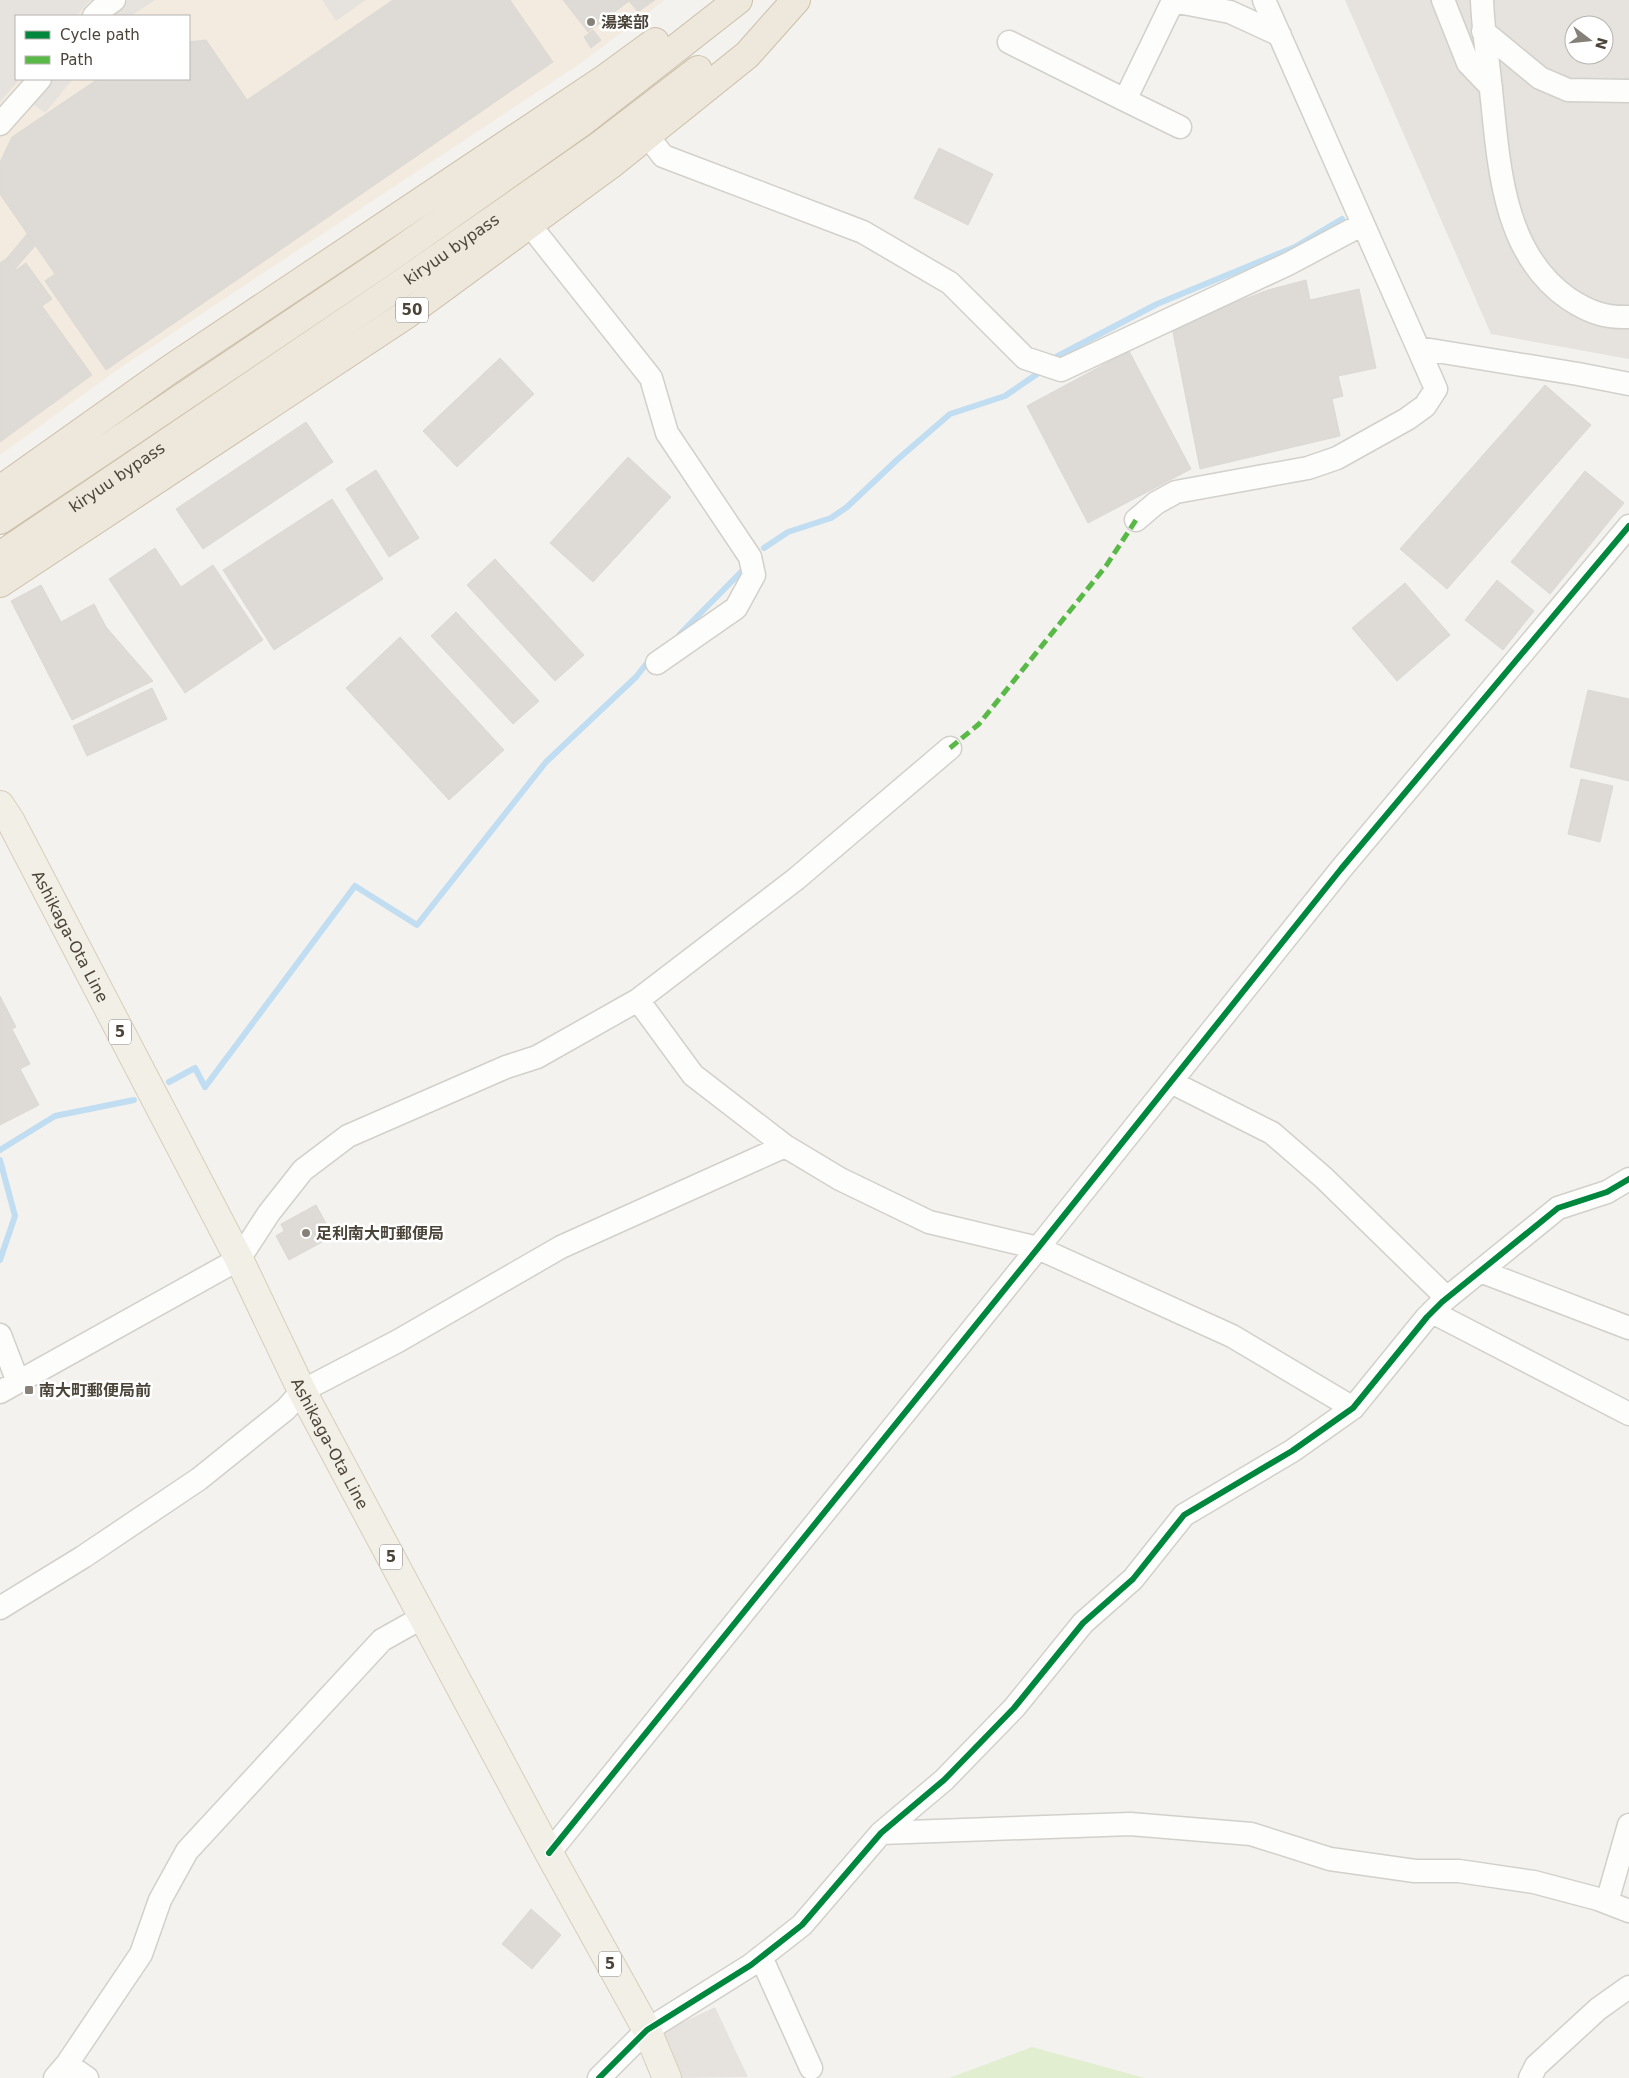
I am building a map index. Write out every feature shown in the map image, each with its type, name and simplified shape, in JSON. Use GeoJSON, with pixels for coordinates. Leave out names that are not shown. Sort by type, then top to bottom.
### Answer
{"type":"FeatureCollection","features":[{"type":"Feature","properties":{"kind":"highway"},"geometry":{"type":"LineString","coordinates":[[0,490],[169,370],[603,80],[713,0]]}},
{"type":"Feature","properties":{"kind":"highway","name":"kiryuu bypass"},"geometry":{"type":"LineString","coordinates":[[0,520],[390,257],[582,122],[738,0]]}},
{"type":"Feature","properties":{"kind":"highway","name":"kiryuu bypass"},"geometry":{"type":"LineString","coordinates":[[3,554],[395,288],[599,146],[788,0]]}},
{"type":"Feature","properties":{"kind":"highway","name":"50"},"geometry":{"type":"LineString","coordinates":[[0,583],[407,314],[647,135],[747,55],[796,0]]}},
{"type":"Feature","properties":{"kind":"main road","name":"Ashikaga-Ota Line"},"geometry":{"type":"LineString","coordinates":[[0,806],[10,820],[239,1259],[302,1391],[549,1853],[647,2030],[668,2078]]}},
{"type":"Feature","properties":{"kind":"street"},"geometry":{"type":"LineString","coordinates":[[95,15],[114,0]]}},
{"type":"Feature","properties":{"kind":"street"},"geometry":{"type":"LineString","coordinates":[[1136,520],[1156,503],[1176,492],[1308,468],[1337,458],[1407,419],[1425,406],[1436,389],[1264,0]]}},
{"type":"Feature","properties":{"kind":"street"},"geometry":{"type":"LineString","coordinates":[[1443,0],[1468,62],[1491,87]]}},
{"type":"Feature","properties":{"kind":"street"},"geometry":{"type":"LineString","coordinates":[[1482,0],[1483,31],[1491,87],[1498,161],[1518,240],[1535,268],[1560,293],[1586,310],[1614,318],[1629,317]]}},
{"type":"Feature","properties":{"kind":"street"},"geometry":{"type":"LineString","coordinates":[[1126,100],[1173,1],[1230,12],[1280,35]]}},
{"type":"Feature","properties":{"kind":"street"},"geometry":{"type":"LineString","coordinates":[[1483,31],[1540,78],[1568,90],[1629,91]]}},
{"type":"Feature","properties":{"kind":"street"},"geometry":{"type":"LineString","coordinates":[[1009,42],[1180,127]]}},
{"type":"Feature","properties":{"kind":"street"},"geometry":{"type":"LineString","coordinates":[[0,124],[39,80]]}},
{"type":"Feature","properties":{"kind":"street"},"geometry":{"type":"LineString","coordinates":[[647,135],[663,156],[863,232],[950,282],[1025,358],[1061,370],[1288,264],[1363,224]]}},
{"type":"Feature","properties":{"kind":"street"},"geometry":{"type":"LineString","coordinates":[[529,224],[652,378],[667,433],[750,556],[754,575],[736,608],[656,663]]}},
{"type":"Feature","properties":{"kind":"street"},"geometry":{"type":"LineString","coordinates":[[1418,348],[1629,384]]}},
{"type":"Feature","properties":{"kind":"street"},"geometry":{"type":"LineString","coordinates":[[549,1853],[1038,1248],[1341,869],[1629,526]]}},
{"type":"Feature","properties":{"kind":"street"},"geometry":{"type":"LineString","coordinates":[[0,1335],[9,1387],[239,1259],[269,1213],[303,1170],[348,1136],[506,1067],[537,1057],[638,1000],[796,879],[950,748]]}},
{"type":"Feature","properties":{"kind":"street"},"geometry":{"type":"LineString","coordinates":[[638,1000],[693,1075],[785,1146],[840,1179],[929,1222],[1038,1248],[1232,1336],[1353,1408]]}},
{"type":"Feature","properties":{"kind":"street"},"geometry":{"type":"LineString","coordinates":[[1171,1082],[1272,1134],[1324,1178],[1440,1305],[1629,1414]]}},
{"type":"Feature","properties":{"kind":"street"},"geometry":{"type":"LineString","coordinates":[[0,1608],[199,1480],[286,1409],[302,1391],[398,1341],[561,1247],[785,1146]]}},
{"type":"Feature","properties":{"kind":"street"},"geometry":{"type":"LineString","coordinates":[[599,2078],[647,2030],[761,1957],[802,1925],[881,1833],[944,1780],[1014,1708],[1083,1623],[1133,1578],[1184,1515],[1292,1451],[1353,1408],[1440,1305],[1558,1208],[1607,1192],[1629,1179]]}},
{"type":"Feature","properties":{"kind":"street"},"geometry":{"type":"LineString","coordinates":[[1480,1271],[1629,1328]]}},
{"type":"Feature","properties":{"kind":"street"},"geometry":{"type":"LineString","coordinates":[[87,2078],[61,2071],[141,1954],[160,1900],[187,1851],[382,1640],[423,1617]]}},
{"type":"Feature","properties":{"kind":"street"},"geometry":{"type":"LineString","coordinates":[[881,1833],[1130,1824],[1251,1834],[1330,1859],[1415,1871],[1459,1871],[1534,1882],[1629,1910]]}},
{"type":"Feature","properties":{"kind":"street"},"geometry":{"type":"LineString","coordinates":[[1607,1902],[1629,1825]]}},
{"type":"Feature","properties":{"kind":"street"},"geometry":{"type":"LineString","coordinates":[[761,1957],[810,2068]]}},
{"type":"Feature","properties":{"kind":"street"},"geometry":{"type":"LineString","coordinates":[[1538,2074],[1598,2010],[1629,1987]]}},
{"type":"Feature","properties":{"kind":"shaded area"},"geometry":{"type":"Polygon","coordinates":[[[0,0],[665,0],[578,65],[123,366],[0,455],[0,0]]]}},
{"type":"Feature","properties":{"kind":"shaded area"},"geometry":{"type":"Polygon","coordinates":[[[0,0],[91,0],[77,15],[15,15],[15,80],[19,80],[0,102],[0,0]]]}},
{"type":"Feature","properties":{"kind":"shaded area"},"geometry":{"type":"Polygon","coordinates":[[[128,0],[155,0],[132,15],[107,15],[128,0]]]}},
{"type":"Feature","properties":{"kind":"shaded area"},"geometry":{"type":"Polygon","coordinates":[[[322,0],[366,0],[336,21],[322,0]]]}},
{"type":"Feature","properties":{"kind":"shaded area"},"geometry":{"type":"Polygon","coordinates":[[[1345,0],[1629,0],[1629,359],[1491,334],[1345,0]]]}},
{"type":"Feature","properties":{"kind":"shaded area"},"geometry":{"type":"Polygon","coordinates":[[[53,80],[72,80],[45,113],[33,104],[53,80]]]}},
{"type":"Feature","properties":{"kind":"shaded area"},"geometry":{"type":"Polygon","coordinates":[[[715,2007],[748,2077],[676,2078],[660,2033],[715,2007]]]}},
{"type":"Feature","properties":{"kind":"green space"},"geometry":{"type":"Polygon","coordinates":[[[1032,2047],[1145,2078],[949,2078],[1032,2047]]]}},
{"type":"Feature","properties":{"kind":"building"},"geometry":{"type":"Polygon","coordinates":[[[393,0],[510,0],[553,62],[106,370],[45,281],[55,274],[0,194],[0,162],[12,137],[97,80],[190,80],[190,42],[206,40],[247,100],[393,0]]]}},
{"type":"Feature","properties":{"kind":"building","name":"湯楽部"},"geometry":{"type":"Polygon","coordinates":[[[563,0],[655,0],[638,12],[629,1],[588,32],[563,0]]]}},
{"type":"Feature","properties":{"kind":"building"},"geometry":{"type":"Polygon","coordinates":[[[593,30],[601,40],[591,48],[584,37],[593,30]]]}},
{"type":"Feature","properties":{"kind":"building"},"geometry":{"type":"Polygon","coordinates":[[[939,148],[993,174],[968,225],[914,198],[939,148]]]}},
{"type":"Feature","properties":{"kind":"building"},"geometry":{"type":"Polygon","coordinates":[[[27,234],[35,246],[15,269],[7,258],[27,234]]]}},
{"type":"Feature","properties":{"kind":"building"},"geometry":{"type":"Polygon","coordinates":[[[7,258],[16,270],[26,263],[52,299],[42,306],[92,375],[0,442],[0,263],[7,258]]]}},
{"type":"Feature","properties":{"kind":"building"},"geometry":{"type":"Polygon","coordinates":[[[1306,280],[1310,300],[1359,289],[1376,368],[1338,376],[1343,396],[1332,399],[1340,436],[1200,469],[1172,327],[1268,290],[1306,280]]]}},
{"type":"Feature","properties":{"kind":"building"},"geometry":{"type":"Polygon","coordinates":[[[1129,351],[1191,469],[1088,523],[1027,406],[1129,351]]]}},
{"type":"Feature","properties":{"kind":"building"},"geometry":{"type":"Polygon","coordinates":[[[500,358],[534,394],[457,467],[423,431],[500,358]]]}},
{"type":"Feature","properties":{"kind":"building"},"geometry":{"type":"Polygon","coordinates":[[[1545,385],[1591,425],[1447,589],[1400,549],[1545,385]]]}},
{"type":"Feature","properties":{"kind":"building"},"geometry":{"type":"Polygon","coordinates":[[[306,422],[333,462],[203,549],[176,509],[306,422]]]}},
{"type":"Feature","properties":{"kind":"building"},"geometry":{"type":"Polygon","coordinates":[[[628,457],[671,497],[593,582],[550,543],[628,457]]]}},
{"type":"Feature","properties":{"kind":"building"},"geometry":{"type":"Polygon","coordinates":[[[376,470],[419,538],[389,557],[346,489],[376,470]]]}},
{"type":"Feature","properties":{"kind":"building"},"geometry":{"type":"Polygon","coordinates":[[[1585,471],[1624,503],[1550,594],[1511,562],[1585,471]]]}},
{"type":"Feature","properties":{"kind":"building"},"geometry":{"type":"Polygon","coordinates":[[[332,499],[383,579],[274,650],[223,570],[332,499]]]}},
{"type":"Feature","properties":{"kind":"building"},"geometry":{"type":"Polygon","coordinates":[[[155,548],[181,587],[213,565],[263,640],[185,693],[109,579],[155,548]]]}},
{"type":"Feature","properties":{"kind":"building"},"geometry":{"type":"Polygon","coordinates":[[[495,559],[584,655],[555,681],[467,585],[495,559]]]}},
{"type":"Feature","properties":{"kind":"building"},"geometry":{"type":"Polygon","coordinates":[[[1497,580],[1534,611],[1503,650],[1465,620],[1497,580]]]}},
{"type":"Feature","properties":{"kind":"building"},"geometry":{"type":"Polygon","coordinates":[[[1405,583],[1450,635],[1397,681],[1352,628],[1405,583]]]}},
{"type":"Feature","properties":{"kind":"building"},"geometry":{"type":"Polygon","coordinates":[[[41,585],[61,622],[94,604],[106,627],[153,681],[72,720],[11,601],[41,585]]]}},
{"type":"Feature","properties":{"kind":"building"},"geometry":{"type":"Polygon","coordinates":[[[456,612],[539,701],[513,724],[431,636],[456,612]]]}},
{"type":"Feature","properties":{"kind":"building"},"geometry":{"type":"Polygon","coordinates":[[[400,637],[504,750],[449,800],[346,688],[400,637]]]}},
{"type":"Feature","properties":{"kind":"building"},"geometry":{"type":"Polygon","coordinates":[[[152,688],[167,719],[87,756],[73,726],[152,688]]]}},
{"type":"Feature","properties":{"kind":"building"},"geometry":{"type":"Polygon","coordinates":[[[1588,690],[1629,699],[1629,781],[1570,767],[1588,690]]]}},
{"type":"Feature","properties":{"kind":"building"},"geometry":{"type":"Polygon","coordinates":[[[1581,779],[1613,786],[1600,842],[1568,834],[1581,779]]]}},
{"type":"Feature","properties":{"kind":"building"},"geometry":{"type":"Polygon","coordinates":[[[0,996],[16,1027],[12,1029],[30,1064],[20,1069],[39,1105],[0,1125],[0,996]]]}},
{"type":"Feature","properties":{"kind":"building","name":"足利南大町郵便局"},"geometry":{"type":"Polygon","coordinates":[[[316,1205],[333,1236],[289,1260],[276,1236],[284,1231],[281,1224],[316,1205]]]}},
{"type":"Feature","properties":{"kind":"building"},"geometry":{"type":"Polygon","coordinates":[[[531,1909],[561,1935],[532,1969],[502,1944],[531,1909]]]}},
{"type":"Feature","properties":{"kind":"waterway"},"geometry":{"type":"LineString","coordinates":[[1056,357],[1157,304],[1295,247],[1342,219]]}},
{"type":"Feature","properties":{"kind":"waterway"},"geometry":{"type":"LineString","coordinates":[[764,548],[788,532],[831,518],[847,507],[950,414],[1005,396],[1043,370]]}},
{"type":"Feature","properties":{"kind":"waterway"},"geometry":{"type":"LineString","coordinates":[[680,634],[742,571]]}},
{"type":"Feature","properties":{"kind":"waterway"},"geometry":{"type":"LineString","coordinates":[[169,1082],[195,1068],[205,1087],[355,886],[417,925],[546,762],[636,677],[651,658]]}},
{"type":"Feature","properties":{"kind":"waterway"},"geometry":{"type":"LineString","coordinates":[[0,1150],[55,1116],[134,1100]]}},
{"type":"Feature","properties":{"kind":"waterway"},"geometry":{"type":"LineString","coordinates":[[0,1160],[15,1216],[0,1260]]}},
{"type":"Feature","properties":{"kind":"marked path"},"geometry":{"type":"LineString","coordinates":[[950,748],[979,724],[1106,566],[1136,520]]}},
{"type":"Feature","properties":{"kind":"cycle path"},"geometry":{"type":"LineString","coordinates":[[549,1853],[1038,1248],[1341,869],[1629,526]]}},
{"type":"Feature","properties":{"kind":"cycle path"},"geometry":{"type":"LineString","coordinates":[[599,2078],[647,2030],[751,1965],[802,1925],[881,1833],[944,1780],[1014,1708],[1083,1623],[1133,1579],[1184,1515],[1292,1451],[1353,1408],[1427,1317],[1442,1302],[1558,1208],[1607,1192],[1629,1179]]}},
{"type":"Feature","properties":{"kind":"place","name":"湯楽部"},"geometry":{"type":"Point","coordinates":[591,22]}},
{"type":"Feature","properties":{"kind":"place","name":"足利南大町郵便局"},"geometry":{"type":"Point","coordinates":[306,1233]}},
{"type":"Feature","properties":{"kind":"place","name":"南大町郵便局前"},"geometry":{"type":"Point","coordinates":[29,1390]}}]}
